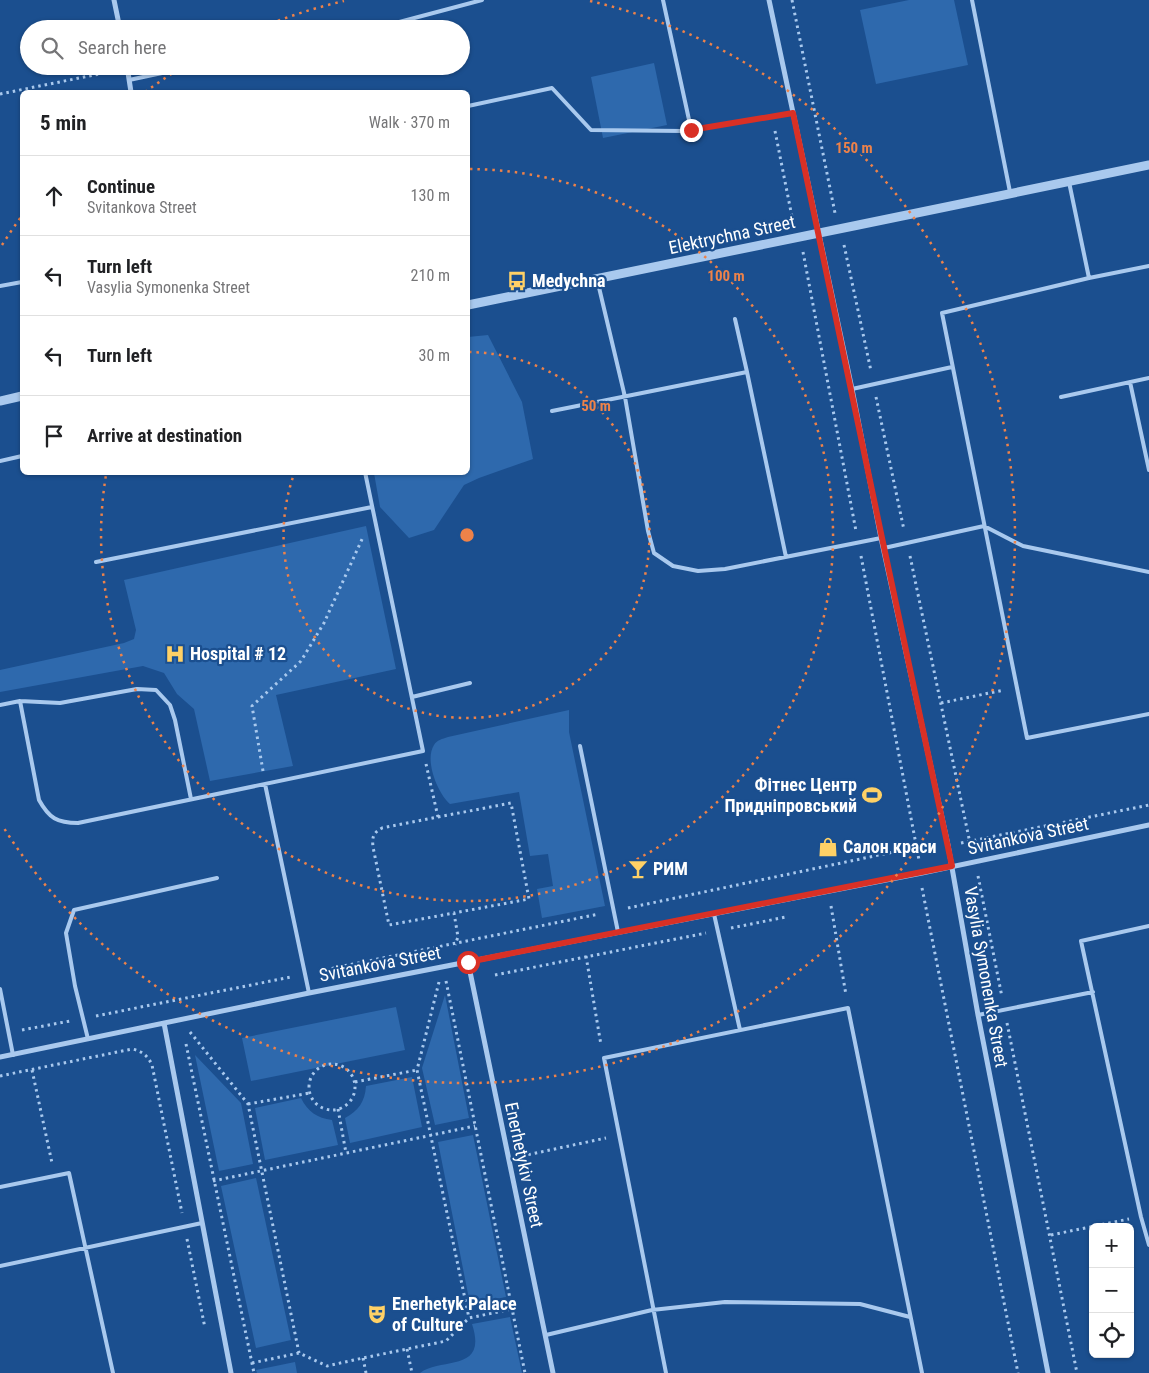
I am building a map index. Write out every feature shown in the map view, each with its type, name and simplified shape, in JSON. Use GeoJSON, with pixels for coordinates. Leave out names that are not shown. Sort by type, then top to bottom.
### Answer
{"type":"FeatureCollection","features":[{"type":"Feature","properties":{"kind":"street"},"geometry":{"type":"LineString","coordinates":[[114,0],[118,20]]}},
{"type":"Feature","properties":{"kind":"street","name":"Vasylia Symonenka Street"},"geometry":{"type":"LineString","coordinates":[[769,0],[948,845],[978,1015],[1048,1373]]}},
{"type":"Feature","properties":{"kind":"street"},"geometry":{"type":"LineString","coordinates":[[128,75],[132,90]]}},
{"type":"Feature","properties":{"kind":"street","name":"Elektrychna Street"},"geometry":{"type":"LineString","coordinates":[[470,305],[597,280],[1010,192],[1149,165]]}},
{"type":"Feature","properties":{"kind":"street"},"geometry":{"type":"LineString","coordinates":[[0,401],[20,396]]}},
{"type":"Feature","properties":{"kind":"street","name":"Svitankova Street"},"geometry":{"type":"LineString","coordinates":[[0,1057],[309,992],[922,873],[1149,825]]}},
{"type":"Feature","properties":{"kind":"street","name":"Enerhetykiv Street"},"geometry":{"type":"LineString","coordinates":[[468,962],[554,1373]]}},
{"type":"Feature","properties":{"kind":"street"},"geometry":{"type":"LineString","coordinates":[[164,1023],[231,1373]]}},
{"type":"Feature","properties":{"kind":"lane"},"geometry":{"type":"LineString","coordinates":[[407,20],[482,0]]}},
{"type":"Feature","properties":{"kind":"lane"},"geometry":{"type":"LineString","coordinates":[[663,0],[691,130]]}},
{"type":"Feature","properties":{"kind":"lane"},"geometry":{"type":"LineString","coordinates":[[972,0],[1010,192]]}},
{"type":"Feature","properties":{"kind":"lane"},"geometry":{"type":"LineString","coordinates":[[129,80],[153,75]]}},
{"type":"Feature","properties":{"kind":"lane"},"geometry":{"type":"LineString","coordinates":[[470,106],[552,88],[591,130],[683,131],[793,113]]}},
{"type":"Feature","properties":{"kind":"lane"},"geometry":{"type":"LineString","coordinates":[[1069,182],[1088,278]]}},
{"type":"Feature","properties":{"kind":"lane"},"geometry":{"type":"LineString","coordinates":[[1149,266],[1088,278],[942,313],[1026,738],[1149,714]]}},
{"type":"Feature","properties":{"kind":"lane"},"geometry":{"type":"LineString","coordinates":[[597,280],[625,397],[648,531],[654,553],[673,566],[698,571],[725,568],[882,538]]}},
{"type":"Feature","properties":{"kind":"lane"},"geometry":{"type":"LineString","coordinates":[[0,286],[20,282]]}},
{"type":"Feature","properties":{"kind":"lane"},"geometry":{"type":"LineString","coordinates":[[735,319],[786,557]]}},
{"type":"Feature","properties":{"kind":"lane"},"geometry":{"type":"LineString","coordinates":[[852,389],[952,367]]}},
{"type":"Feature","properties":{"kind":"lane"},"geometry":{"type":"LineString","coordinates":[[552,411],[747,372]]}},
{"type":"Feature","properties":{"kind":"lane"},"geometry":{"type":"LineString","coordinates":[[1062,397],[1149,378]]}},
{"type":"Feature","properties":{"kind":"lane"},"geometry":{"type":"LineString","coordinates":[[1130,382],[1149,470]]}},
{"type":"Feature","properties":{"kind":"lane"},"geometry":{"type":"LineString","coordinates":[[0,460],[20,456]]}},
{"type":"Feature","properties":{"kind":"lane"},"geometry":{"type":"LineString","coordinates":[[20,701],[39,800],[45,811],[54,819],[66,823],[78,823],[424,751],[366,475]]}},
{"type":"Feature","properties":{"kind":"lane"},"geometry":{"type":"LineString","coordinates":[[96,562],[372,507]]}},
{"type":"Feature","properties":{"kind":"lane"},"geometry":{"type":"LineString","coordinates":[[884,548],[984,526],[1023,546],[1149,572]]}},
{"type":"Feature","properties":{"kind":"lane"},"geometry":{"type":"LineString","coordinates":[[412,697],[470,683]]}},
{"type":"Feature","properties":{"kind":"lane"},"geometry":{"type":"LineString","coordinates":[[0,705],[20,701],[60,703],[136,689],[156,690],[170,705],[175,720],[191,799]]}},
{"type":"Feature","properties":{"kind":"lane"},"geometry":{"type":"LineString","coordinates":[[580,746],[618,932]]}},
{"type":"Feature","properties":{"kind":"lane"},"geometry":{"type":"LineString","coordinates":[[265,784],[309,992]]}},
{"type":"Feature","properties":{"kind":"lane"},"geometry":{"type":"LineString","coordinates":[[88,1039],[74,986],[66,933],[74,910],[218,878]]}},
{"type":"Feature","properties":{"kind":"lane"},"geometry":{"type":"LineString","coordinates":[[714,914],[740,1030]]}},
{"type":"Feature","properties":{"kind":"lane"},"geometry":{"type":"LineString","coordinates":[[1149,926],[1081,940],[1141,1217],[1149,1245]]}},
{"type":"Feature","properties":{"kind":"lane"},"geometry":{"type":"LineString","coordinates":[[0,989],[13,1055]]}},
{"type":"Feature","properties":{"kind":"lane"},"geometry":{"type":"LineString","coordinates":[[978,1015],[1093,992]]}},
{"type":"Feature","properties":{"kind":"lane"},"geometry":{"type":"LineString","coordinates":[[666,1373],[652,1310],[604,1058],[848,1008],[922,1373]]}},
{"type":"Feature","properties":{"kind":"lane"},"geometry":{"type":"LineString","coordinates":[[0,1187],[69,1173],[113,1373]]}},
{"type":"Feature","properties":{"kind":"lane"},"geometry":{"type":"LineString","coordinates":[[0,1266],[202,1223]]}},
{"type":"Feature","properties":{"kind":"lane"},"geometry":{"type":"LineString","coordinates":[[546,1335],[652,1310],[725,1302],[860,1304],[910,1317]]}},
{"type":"Feature","properties":{"kind":"path"},"geometry":{"type":"LineString","coordinates":[[792,0],[970,841],[1051,1235],[1077,1373]]}},
{"type":"Feature","properties":{"kind":"path"},"geometry":{"type":"LineString","coordinates":[[0,94],[93,75]]}},
{"type":"Feature","properties":{"kind":"path"},"geometry":{"type":"LineString","coordinates":[[774,130],[792,220],[800,237]]}},
{"type":"Feature","properties":{"kind":"path"},"geometry":{"type":"LineString","coordinates":[[265,784],[252,706],[301,661],[324,623],[374,514]]}},
{"type":"Feature","properties":{"kind":"path"},"geometry":{"type":"LineString","coordinates":[[941,703],[1016,687]]}},
{"type":"Feature","properties":{"kind":"path"},"geometry":{"type":"LineString","coordinates":[[424,751],[438,816]]}},
{"type":"Feature","properties":{"kind":"path"},"geometry":{"type":"LineString","coordinates":[[511,803],[529,899],[454,913],[389,925],[372,837],[375,832],[382,828],[511,803]]}},
{"type":"Feature","properties":{"kind":"path"},"geometry":{"type":"LineString","coordinates":[[8,1033],[455,944],[917,847],[948,845],[1149,805]]}},
{"type":"Feature","properties":{"kind":"path"},"geometry":{"type":"LineString","coordinates":[[922,873],[922,888],[1018,1373]]}},
{"type":"Feature","properties":{"kind":"path"},"geometry":{"type":"LineString","coordinates":[[828,891],[848,1008]]}},
{"type":"Feature","properties":{"kind":"path"},"geometry":{"type":"LineString","coordinates":[[454,913],[458,937],[444,966],[417,1070],[469,1318]]}},
{"type":"Feature","properties":{"kind":"path"},"geometry":{"type":"LineString","coordinates":[[583,939],[604,1058]]}},
{"type":"Feature","properties":{"kind":"path"},"geometry":{"type":"LineString","coordinates":[[444,966],[525,1373]]}},
{"type":"Feature","properties":{"kind":"path"},"geometry":{"type":"LineString","coordinates":[[180,1019],[248,1104],[260,1171],[299,1353]]}},
{"type":"Feature","properties":{"kind":"path"},"geometry":{"type":"LineString","coordinates":[[180,1019],[254,1373]]}},
{"type":"Feature","properties":{"kind":"path"},"geometry":{"type":"LineString","coordinates":[[0,1076],[132,1050],[145,1054]]}},
{"type":"Feature","properties":{"kind":"path"},"geometry":{"type":"LineString","coordinates":[[334,1063],[347,1069],[352,1074],[355,1082],[354,1097],[349,1104],[338,1109],[327,1109],[319,1106],[313,1101],[310,1093],[310,1078],[320,1067],[327,1064],[334,1063]]}},
{"type":"Feature","properties":{"kind":"path"},"geometry":{"type":"LineString","coordinates":[[32,1070],[55,1176]]}},
{"type":"Feature","properties":{"kind":"path"},"geometry":{"type":"LineString","coordinates":[[355,1082],[417,1070]]}},
{"type":"Feature","properties":{"kind":"path"},"geometry":{"type":"LineString","coordinates":[[248,1104],[310,1093]]}},
{"type":"Feature","properties":{"kind":"path"},"geometry":{"type":"LineString","coordinates":[[338,1109],[346,1153]]}},
{"type":"Feature","properties":{"kind":"path"},"geometry":{"type":"LineString","coordinates":[[213,1181],[475,1126]]}},
{"type":"Feature","properties":{"kind":"path"},"geometry":{"type":"LineString","coordinates":[[509,1158],[619,1136]]}},
{"type":"Feature","properties":{"kind":"path"},"geometry":{"type":"LineString","coordinates":[[1051,1235],[1141,1217]]}},
{"type":"Feature","properties":{"kind":"path"},"geometry":{"type":"LineString","coordinates":[[252,1363],[299,1353],[327,1366],[446,1340],[469,1318],[512,1309]]}},
{"type":"Feature","properties":{"kind":"path"},"geometry":{"type":"LineString","coordinates":[[407,1349],[412,1373]]}},
{"type":"Feature","properties":{"kind":"path"},"geometry":{"type":"LineString","coordinates":[[363,1358],[366,1373]]}},
{"type":"Feature","properties":{"kind":"shaded area"},"geometry":{"type":"Polygon","coordinates":[[[909,0],[954,0],[968,65],[876,84],[860,10],[909,0]]]}},
{"type":"Feature","properties":{"kind":"shaded area"},"geometry":{"type":"Polygon","coordinates":[[[654,63],[667,125],[603,138],[591,77],[654,63]]]}},
{"type":"Feature","properties":{"kind":"shaded area"},"geometry":{"type":"Polygon","coordinates":[[[488,335],[522,402],[533,459],[464,485],[434,530],[409,538],[380,507],[374,475],[470,475],[470,337],[488,335]]]}},
{"type":"Feature","properties":{"kind":"shaded area"},"geometry":{"type":"Polygon","coordinates":[[[366,526],[396,669],[276,695],[293,766],[210,781],[194,709],[177,694],[164,673],[143,666],[0,692],[0,670],[124,643],[134,639],[136,630],[124,580],[366,526]]]}},
{"type":"Feature","properties":{"kind":"shaded area"},"geometry":{"type":"Polygon","coordinates":[[[569,710],[569,732],[605,906],[542,918],[537,889],[553,886],[548,854],[530,856],[519,792],[450,804],[437,785],[432,768],[431,751],[437,742],[448,737],[569,710]]]}},
{"type":"Feature","properties":{"kind":"shaded area"},"geometry":{"type":"Polygon","coordinates":[[[445,995],[469,1118],[435,1125],[422,1068],[445,995]]]}},
{"type":"Feature","properties":{"kind":"shaded area"},"geometry":{"type":"Polygon","coordinates":[[[396,1007],[405,1050],[251,1081],[242,1038],[396,1007]]]}},
{"type":"Feature","properties":{"kind":"shaded area"},"geometry":{"type":"Polygon","coordinates":[[[195,1055],[241,1103],[253,1164],[219,1171],[195,1055]]]}},
{"type":"Feature","properties":{"kind":"shaded area"},"geometry":{"type":"Polygon","coordinates":[[[412,1077],[422,1127],[350,1143],[345,1118],[360,1105],[366,1086],[412,1077]]]}},
{"type":"Feature","properties":{"kind":"shaded area"},"geometry":{"type":"Polygon","coordinates":[[[301,1098],[314,1114],[332,1120],[338,1145],[265,1160],[255,1108],[301,1098]]]}},
{"type":"Feature","properties":{"kind":"shaded area"},"geometry":{"type":"Polygon","coordinates":[[[473,1135],[506,1297],[470,1304],[438,1142],[473,1135]]]}},
{"type":"Feature","properties":{"kind":"shaded area"},"geometry":{"type":"Polygon","coordinates":[[[256,1178],[291,1340],[256,1348],[221,1186],[256,1178]]]}},
{"type":"Feature","properties":{"kind":"shaded area"},"geometry":{"type":"Polygon","coordinates":[[[510,1317],[522,1373],[420,1373],[429,1368],[460,1361],[468,1357],[474,1350],[475,1340],[472,1324],[510,1317]]]}},
{"type":"Feature","properties":{"kind":"shaded area"},"geometry":{"type":"Polygon","coordinates":[[[295,1362],[297,1373],[257,1373],[256,1370],[295,1362]]]}},
{"type":"Feature","properties":{"kind":"place","name":"Medychna"},"geometry":{"type":"Point","coordinates":[517,281]}},
{"type":"Feature","properties":{"kind":"place","name":"Hospital # 12"},"geometry":{"type":"Point","coordinates":[175,654]}},
{"type":"Feature","properties":{"kind":"place","name":"Фітнес Центр Придніпровський"},"geometry":{"type":"Point","coordinates":[872,795]}},
{"type":"Feature","properties":{"kind":"place","name":"Салон краси"},"geometry":{"type":"Point","coordinates":[828,847]}},
{"type":"Feature","properties":{"kind":"place","name":"РИМ"},"geometry":{"type":"Point","coordinates":[638,869]}},
{"type":"Feature","properties":{"kind":"place","name":"Enerhetyk Palace of Culture"},"geometry":{"type":"Point","coordinates":[377,1314]}},
{"type":"Feature","properties":{"kind":"route"},"geometry":{"type":"LineString","coordinates":[[468,962],[952,866],[793,113],[691,130]]}}]}
